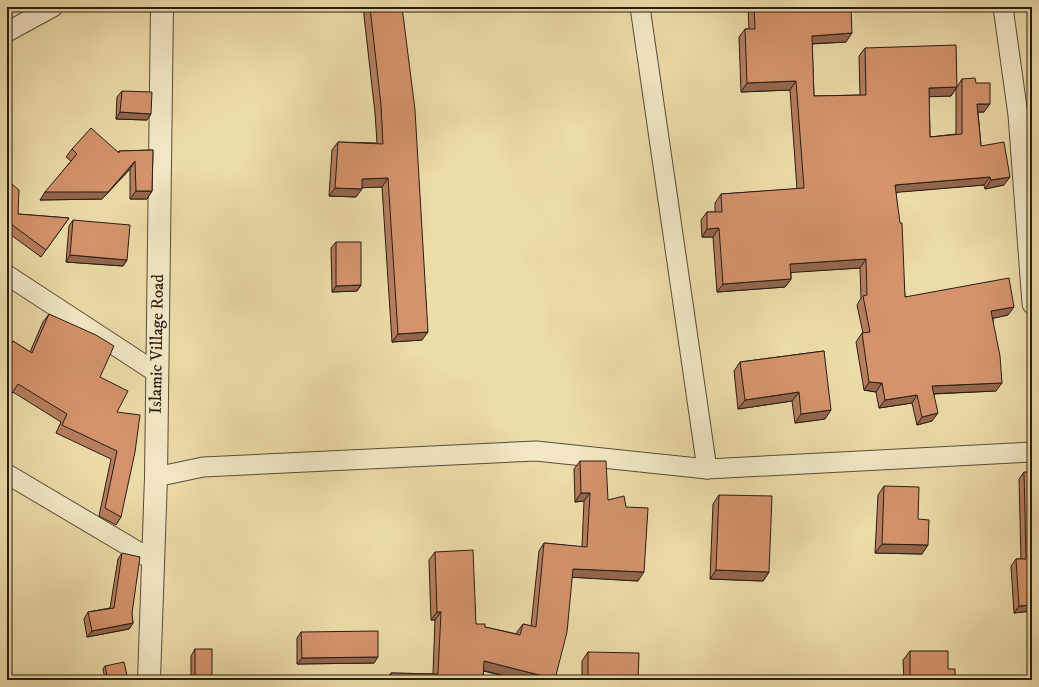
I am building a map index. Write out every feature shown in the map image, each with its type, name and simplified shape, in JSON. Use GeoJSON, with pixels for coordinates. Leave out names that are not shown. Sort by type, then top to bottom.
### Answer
{"type":"FeatureCollection","features":[{"type":"Feature","properties":{"kind":"street"},"geometry":{"type":"LineString","coordinates":[[7,32],[52,7]]}},
{"type":"Feature","properties":{"kind":"street","name":"Islamic Village Road"},"geometry":{"type":"LineString","coordinates":[[149,680],[156,477],[162,7]]}},
{"type":"Feature","properties":{"kind":"street"},"geometry":{"type":"LineString","coordinates":[[640,7],[707,469]]}},
{"type":"Feature","properties":{"kind":"street"},"geometry":{"type":"LineString","coordinates":[[1003,7],[1018,115],[1032,304]]}},
{"type":"Feature","properties":{"kind":"street"},"geometry":{"type":"LineString","coordinates":[[7,275],[157,373]]}},
{"type":"Feature","properties":{"kind":"street"},"geometry":{"type":"LineString","coordinates":[[156,477],[203,467],[536,451],[707,469],[1032,452]]}},
{"type":"Feature","properties":{"kind":"street"},"geometry":{"type":"LineString","coordinates":[[7,474],[154,561]]}},
{"type":"Feature","properties":{"kind":"building"},"geometry":{"type":"Polygon","coordinates":[[[370,7],[402,7],[415,110],[428,332],[398,334],[388,178],[362,179],[362,189],[335,188],[338,142],[383,144],[381,105],[370,7]]]}},
{"type":"Feature","properties":{"kind":"building"},"geometry":{"type":"Polygon","coordinates":[[[754,7],[851,7],[852,33],[812,36],[814,96],[866,95],[865,48],[956,45],[957,87],[929,88],[930,137],[962,134],[962,79],[975,78],[976,83],[990,83],[990,104],[977,104],[981,146],[1004,142],[1010,177],[991,180],[990,177],[895,185],[900,223],[902,223],[905,297],[1009,278],[1014,307],[991,311],[1000,356],[1002,383],[932,386],[938,413],[922,417],[917,395],[885,400],[882,383],[869,382],[862,333],[870,332],[863,296],[867,295],[866,259],[790,264],[791,279],[723,284],[719,228],[707,229],[707,212],[722,212],[721,194],[804,188],[796,81],[747,83],[745,29],[755,29],[754,7]]]}},
{"type":"Feature","properties":{"kind":"building"},"geometry":{"type":"Polygon","coordinates":[[[122,91],[152,92],[151,114],[120,112],[122,91]]]}},
{"type":"Feature","properties":{"kind":"building"},"geometry":{"type":"Polygon","coordinates":[[[91,128],[119,153],[119,151],[153,150],[152,191],[136,191],[135,161],[108,192],[45,192],[77,154],[72,149],[91,128]]]}},
{"type":"Feature","properties":{"kind":"building"},"geometry":{"type":"Polygon","coordinates":[[[7,180],[19,190],[18,214],[69,218],[46,250],[7,221],[7,180]]]}},
{"type":"Feature","properties":{"kind":"building"},"geometry":{"type":"Polygon","coordinates":[[[73,220],[130,225],[127,260],[70,255],[73,220]]]}},
{"type":"Feature","properties":{"kind":"building"},"geometry":{"type":"Polygon","coordinates":[[[336,242],[361,242],[361,285],[336,286],[336,242]]]}},
{"type":"Feature","properties":{"kind":"building"},"geometry":{"type":"Polygon","coordinates":[[[49,314],[96,335],[114,346],[100,377],[128,391],[117,412],[140,415],[135,452],[121,517],[105,508],[117,451],[62,425],[67,414],[18,384],[7,401],[7,351],[13,341],[32,353],[49,314]]]}},
{"type":"Feature","properties":{"kind":"building"},"geometry":{"type":"Polygon","coordinates":[[[824,351],[831,410],[801,414],[799,392],[745,400],[740,362],[824,351]]]}},
{"type":"Feature","properties":{"kind":"building"},"geometry":{"type":"Polygon","coordinates":[[[580,461],[606,461],[608,500],[624,496],[626,507],[648,508],[644,572],[573,569],[567,632],[555,679],[484,661],[483,680],[391,680],[391,673],[438,674],[441,612],[437,612],[435,552],[473,550],[476,624],[485,624],[485,627],[520,635],[523,624],[536,627],[544,543],[587,547],[590,493],[581,493],[580,461]]]}},
{"type":"Feature","properties":{"kind":"building"},"geometry":{"type":"Polygon","coordinates":[[[1024,472],[1032,472],[1032,605],[1019,606],[1016,559],[1026,559],[1024,472]]]}},
{"type":"Feature","properties":{"kind":"building"},"geometry":{"type":"Polygon","coordinates":[[[884,486],[919,487],[918,519],[929,520],[928,545],[882,544],[884,486]]]}},
{"type":"Feature","properties":{"kind":"building"},"geometry":{"type":"Polygon","coordinates":[[[719,495],[772,496],[769,572],[716,570],[719,495]]]}},
{"type":"Feature","properties":{"kind":"building"},"geometry":{"type":"Polygon","coordinates":[[[122,553],[140,557],[132,613],[133,623],[92,631],[88,612],[114,608],[122,553]]]}},
{"type":"Feature","properties":{"kind":"building"},"geometry":{"type":"Polygon","coordinates":[[[378,631],[378,657],[302,658],[301,632],[378,631]]]}},
{"type":"Feature","properties":{"kind":"building"},"geometry":{"type":"Polygon","coordinates":[[[195,649],[212,649],[212,680],[195,680],[195,649]]]}},
{"type":"Feature","properties":{"kind":"building"},"geometry":{"type":"Polygon","coordinates":[[[910,651],[948,651],[948,669],[955,669],[955,680],[910,680],[910,651]]]}},
{"type":"Feature","properties":{"kind":"building"},"geometry":{"type":"Polygon","coordinates":[[[588,652],[639,653],[638,680],[588,680],[588,652]]]}},
{"type":"Feature","properties":{"kind":"building"},"geometry":{"type":"Polygon","coordinates":[[[124,662],[128,680],[108,680],[105,666],[124,662]]]}}]}
